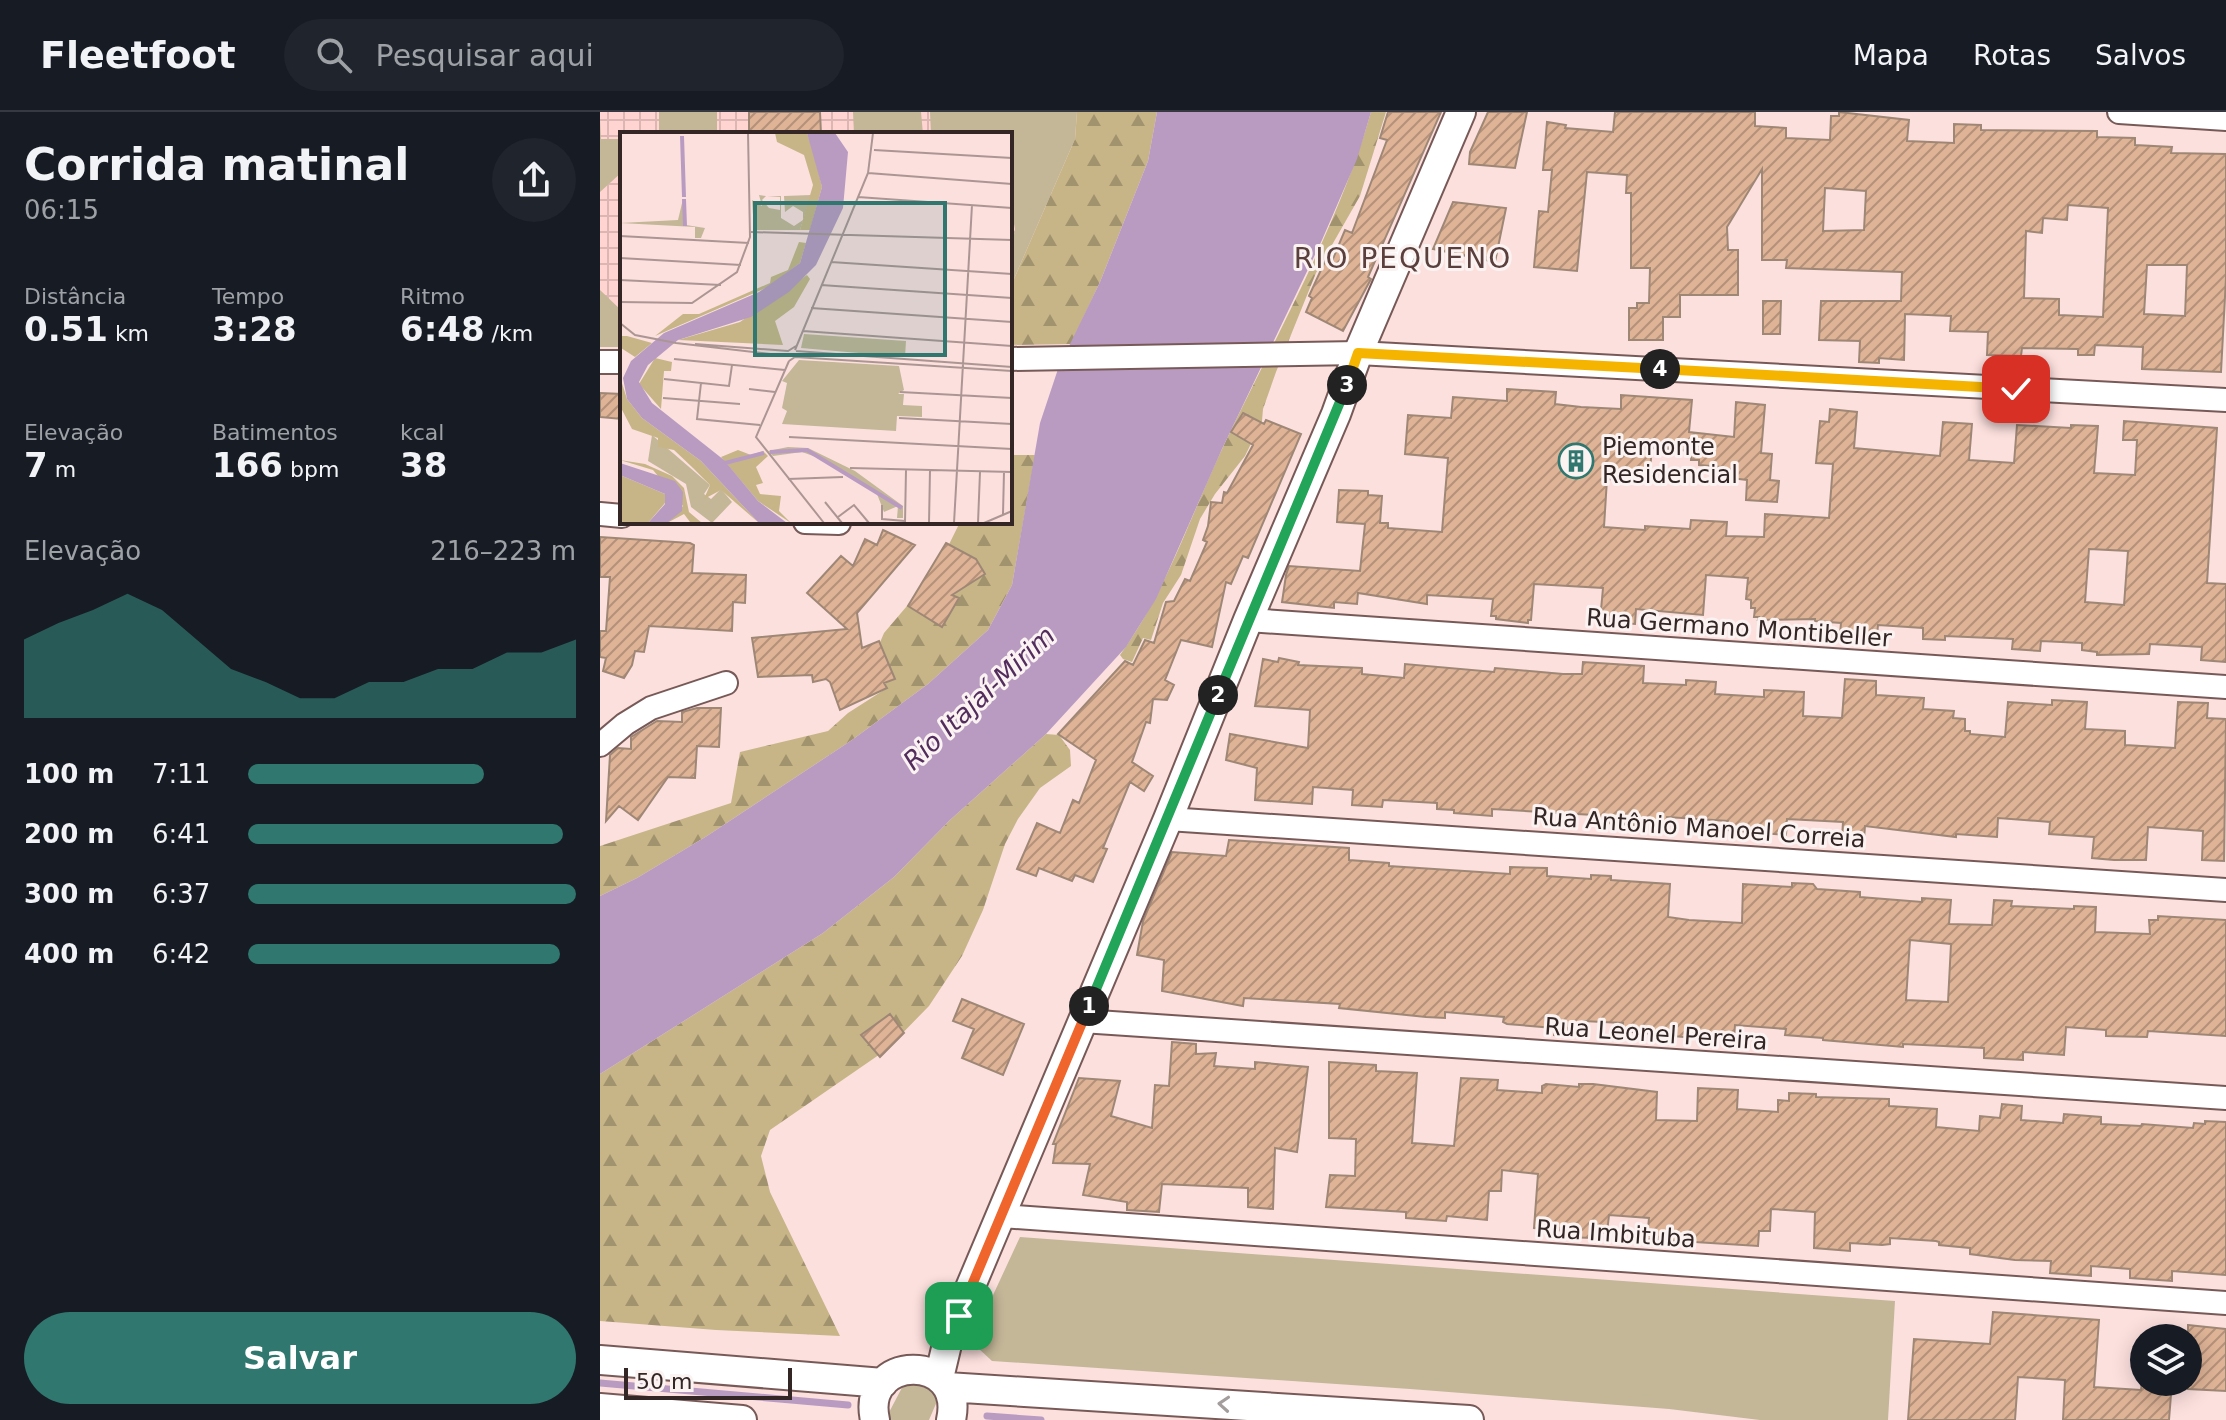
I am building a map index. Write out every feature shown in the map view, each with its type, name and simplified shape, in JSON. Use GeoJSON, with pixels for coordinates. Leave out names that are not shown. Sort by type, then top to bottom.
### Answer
{"type":"FeatureCollection","features":[{"type":"Feature","properties":{"kind":"main road"},"geometry":{"type":"LineString","coordinates":[[933,1378],[1461,112]]}},
{"type":"Feature","properties":{"kind":"main road"},"geometry":{"type":"LineString","coordinates":[[600,1360],[883,1383]]}},
{"type":"Feature","properties":{"kind":"main road"},"geometry":{"type":"LineString","coordinates":[[875,1420],[874,1402],[883,1383],[902,1370],[933,1378],[1469,1420]]}},
{"type":"Feature","properties":{"kind":"main road"},"geometry":{"type":"LineString","coordinates":[[933,1378],[953,1408],[951,1420]]}},
{"type":"Feature","properties":{"kind":"main road"},"geometry":{"type":"LineString","coordinates":[[600,1408],[742,1420]]}},
{"type":"Feature","properties":{"kind":"street"},"geometry":{"type":"LineString","coordinates":[[2119,112],[2226,119]]}},
{"type":"Feature","properties":{"kind":"street"},"geometry":{"type":"LineString","coordinates":[[1012,359],[1358,353],[2226,400]]}},
{"type":"Feature","properties":{"kind":"street"},"geometry":{"type":"LineString","coordinates":[[600,514],[620,516]]}},
{"type":"Feature","properties":{"kind":"street","name":"Rua Germano Montibeller"},"geometry":{"type":"LineString","coordinates":[[1248,620],[2226,687]]}},
{"type":"Feature","properties":{"kind":"street"},"geometry":{"type":"LineString","coordinates":[[600,745],[651,708],[726,683]]}},
{"type":"Feature","properties":{"kind":"street","name":"Rua Antônio Manoel Correia"},"geometry":{"type":"LineString","coordinates":[[1168,819],[2226,890]]}},
{"type":"Feature","properties":{"kind":"street","name":"Rua Leonel Pereira"},"geometry":{"type":"LineString","coordinates":[[1082,1021],[2226,1098]]}},
{"type":"Feature","properties":{"kind":"street","name":"Rua Imbituba"},"geometry":{"type":"LineString","coordinates":[[1002,1216],[2226,1303]]}},
{"type":"Feature","properties":{"kind":"shaded area"},"geometry":{"type":"Polygon","coordinates":[[[600,112],[1077,112],[1012,283],[1012,132],[620,132],[620,347],[600,347],[600,112]]]}},
{"type":"Feature","properties":{"kind":"shaded area"},"geometry":{"type":"Polygon","coordinates":[[[659,112],[717,112],[717,132],[659,132],[659,112]]]}},
{"type":"Feature","properties":{"kind":"shaded area"},"geometry":{"type":"Polygon","coordinates":[[[853,112],[921,112],[923,132],[854,132],[853,112]]]}},
{"type":"Feature","properties":{"kind":"shaded area"},"geometry":{"type":"Polygon","coordinates":[[[930,112],[1077,112],[1075,139],[1012,283],[1015,229],[1012,213],[1012,132],[931,132],[930,112]]]}},
{"type":"Feature","properties":{"kind":"shaded area"},"geometry":{"type":"Polygon","coordinates":[[[600,119],[601,139],[620,139],[620,174],[600,192],[600,119]]]}},
{"type":"Feature","properties":{"kind":"shaded area"},"geometry":{"type":"Polygon","coordinates":[[[600,290],[620,309],[620,347],[600,347],[600,290]]]}},
{"type":"Feature","properties":{"kind":"shaded area"},"geometry":{"type":"Polygon","coordinates":[[[1020,1237],[1895,1301],[1888,1420],[1760,1420],[1669,1409],[1410,1389],[992,1361],[978,1348],[974,1336],[1020,1237]]]}},
{"type":"Feature","properties":{"kind":"shaded area"},"geometry":{"type":"Polygon","coordinates":[[[922,1375],[938,1399],[929,1420],[885,1420],[906,1380],[922,1375]]]}},
{"type":"Feature","properties":{"kind":"green space"},"geometry":{"type":"Polygon","coordinates":[[[1077,112],[1157,112],[1148,161],[1100,282],[1071,344],[1012,345],[1012,283],[1075,139],[1077,112]]]}},
{"type":"Feature","properties":{"kind":"green space"},"geometry":{"type":"Polygon","coordinates":[[[1371,112],[1386,112],[1360,196],[1316,273],[1276,372],[1262,421],[1245,456],[1200,519],[1181,575],[1163,603],[1151,640],[1143,638],[1132,662],[1123,659],[1120,655],[1164,580],[1223,447],[1304,282],[1341,198],[1371,112]]]}},
{"type":"Feature","properties":{"kind":"green space"},"geometry":{"type":"Polygon","coordinates":[[[1012,455],[1035,455],[1012,585],[988,630],[928,684],[852,740],[707,836],[600,896],[600,846],[731,803],[740,752],[828,731],[848,713],[887,688],[875,654],[884,633],[935,573],[959,524],[1012,524],[1012,455]]]}},
{"type":"Feature","properties":{"kind":"green space"},"geometry":{"type":"Polygon","coordinates":[[[1046,734],[1059,735],[1070,750],[1071,766],[1040,788],[1018,819],[1005,844],[983,910],[962,956],[929,1006],[886,1050],[770,1130],[761,1156],[770,1192],[840,1336],[600,1321],[600,1074],[823,933],[894,877],[950,820],[1046,734]]]}},
{"type":"Feature","properties":{"kind":"water","name":"Rio Itajaí-Mirim"},"geometry":{"type":"Polygon","coordinates":[[[1157,112],[1371,112],[1357,159],[1322,240],[1222,449],[1156,599],[1126,647],[1046,734],[950,820],[894,877],[823,933],[600,1074],[600,896],[707,836],[852,740],[928,684],[988,630],[1012,585],[1040,423],[1058,369],[1100,282],[1148,161],[1157,112]]]}},
{"type":"Feature","properties":{"kind":"building"},"geometry":{"type":"Polygon","coordinates":[[[749,112],[820,112],[821,132],[749,132],[749,112]]]}},
{"type":"Feature","properties":{"kind":"building"},"geometry":{"type":"Polygon","coordinates":[[[1388,112],[1441,112],[1368,277],[1371,279],[1343,331],[1306,312],[1312,298],[1309,296],[1326,259],[1332,261],[1345,230],[1352,233],[1387,140],[1380,138],[1388,112]]]}},
{"type":"Feature","properties":{"kind":"building"},"geometry":{"type":"Polygon","coordinates":[[[1488,112],[1527,112],[1515,168],[1469,164],[1470,152],[1488,112]]]}},
{"type":"Feature","properties":{"kind":"building"},"geometry":{"type":"Polygon","coordinates":[[[1615,112],[1755,112],[1755,126],[1786,128],[1786,138],[1830,140],[1831,116],[1839,116],[1839,112],[1909,120],[1907,141],[1954,143],[1954,124],[1981,125],[1981,130],[2097,131],[2097,137],[2135,138],[2135,145],[2172,147],[2171,153],[2226,154],[2226,278],[2221,372],[2142,369],[2143,347],[2095,345],[2094,355],[2078,355],[2078,349],[2022,348],[2021,356],[1987,355],[1988,332],[1950,331],[1951,316],[1905,314],[1904,360],[1879,358],[1879,363],[1859,362],[1860,341],[1819,340],[1821,301],[1901,301],[1902,272],[1786,268],[1787,260],[1762,260],[1762,169],[1727,227],[1728,250],[1738,250],[1738,295],[1680,295],[1680,317],[1663,317],[1663,340],[1629,340],[1629,308],[1637,308],[1637,303],[1649,303],[1650,268],[1631,268],[1631,193],[1626,193],[1627,175],[1587,172],[1577,271],[1534,267],[1539,211],[1548,212],[1552,170],[1543,170],[1547,122],[1566,125],[1565,128],[1613,132],[1615,112]],[[1825,188],[1823,231],[1864,230],[1866,191],[1825,188]],[[2068,205],[2067,220],[2043,218],[2042,233],[2026,231],[2024,298],[2059,299],[2059,315],[2103,317],[2108,208],[2068,205]],[[2147,265],[2144,314],[2185,316],[2187,265],[2147,265]]]}},
{"type":"Feature","properties":{"kind":"building"},"geometry":{"type":"Polygon","coordinates":[[[1453,202],[1506,208],[1495,262],[1433,249],[1453,202]]]}},
{"type":"Feature","properties":{"kind":"building"},"geometry":{"type":"Polygon","coordinates":[[[1763,301],[1781,301],[1780,334],[1763,334],[1763,301]]]}},
{"type":"Feature","properties":{"kind":"building"},"geometry":{"type":"Polygon","coordinates":[[[1507,389],[1556,392],[1555,404],[1581,407],[1621,409],[1621,395],[1692,400],[1689,432],[1734,437],[1736,402],[1765,405],[1761,453],[1772,454],[1770,480],[1779,481],[1777,502],[1746,500],[1747,480],[1730,478],[1731,472],[1720,471],[1720,467],[1699,465],[1699,460],[1691,460],[1692,451],[1652,448],[1649,481],[1607,479],[1604,527],[1690,529],[1691,520],[1727,522],[1726,536],[1764,537],[1765,514],[1829,518],[1833,464],[1816,463],[1820,421],[1829,422],[1830,409],[1857,412],[1854,448],[1940,456],[1943,422],[1972,424],[1969,460],[2014,463],[2017,425],[2098,426],[2094,473],[2135,475],[2137,440],[2123,440],[2124,421],[2217,428],[2207,583],[2226,584],[2226,662],[2201,660],[2202,647],[2150,644],[2149,654],[2097,655],[2097,652],[2082,650],[2082,643],[2041,641],[2040,651],[2012,649],[2013,639],[1945,636],[1945,640],[1923,639],[1923,628],[1878,625],[1877,636],[1840,634],[1841,623],[1815,619],[1758,620],[1759,617],[1754,617],[1755,608],[1751,608],[1751,600],[1746,599],[1748,578],[1706,575],[1703,615],[1636,609],[1635,624],[1600,621],[1603,588],[1534,584],[1531,620],[1528,623],[1491,616],[1493,599],[1427,595],[1427,604],[1358,593],[1357,604],[1334,602],[1334,608],[1282,602],[1289,566],[1360,571],[1365,524],[1337,522],[1339,490],[1368,491],[1368,495],[1382,496],[1380,523],[1388,523],[1388,528],[1442,532],[1448,458],[1405,454],[1408,415],[1451,418],[1453,397],[1507,401],[1507,389]],[[2089,549],[2085,602],[2124,605],[2128,551],[2089,549]]]}},
{"type":"Feature","properties":{"kind":"building"},"geometry":{"type":"Polygon","coordinates":[[[600,393],[620,394],[620,419],[600,417],[600,393]]]}},
{"type":"Feature","properties":{"kind":"building"},"geometry":{"type":"Polygon","coordinates":[[[1243,413],[1264,424],[1266,420],[1301,434],[1248,558],[1243,556],[1231,584],[1226,582],[1212,647],[1181,640],[1165,680],[1174,685],[1167,700],[1153,699],[1150,723],[1146,722],[1132,762],[1153,776],[1144,791],[1130,782],[1103,848],[1107,849],[1093,882],[1075,875],[1072,881],[1039,868],[1036,876],[1017,869],[1037,823],[1060,833],[1073,800],[1079,803],[1096,760],[1058,734],[1125,661],[1133,665],[1145,640],[1154,643],[1166,602],[1174,601],[1185,579],[1190,581],[1207,542],[1203,540],[1211,502],[1222,503],[1224,492],[1227,493],[1253,445],[1231,432],[1243,413]]]}},
{"type":"Feature","properties":{"kind":"building"},"geometry":{"type":"Polygon","coordinates":[[[883,530],[915,545],[857,613],[862,648],[879,641],[895,679],[884,683],[887,688],[840,710],[830,682],[826,679],[813,682],[812,675],[758,677],[752,638],[847,629],[807,593],[841,556],[853,566],[865,539],[877,545],[883,530]]]}},
{"type":"Feature","properties":{"kind":"building"},"geometry":{"type":"Polygon","coordinates":[[[600,537],[690,543],[694,545],[692,573],[746,575],[745,603],[733,602],[732,631],[649,626],[644,652],[635,651],[632,665],[624,678],[603,671],[606,658],[600,657],[600,631],[606,631],[610,577],[600,577],[600,537]]]}},
{"type":"Feature","properties":{"kind":"building"},"geometry":{"type":"Polygon","coordinates":[[[946,543],[976,559],[985,574],[952,595],[959,598],[942,627],[908,606],[946,543]]]}},
{"type":"Feature","properties":{"kind":"building"},"geometry":{"type":"Polygon","coordinates":[[[1279,658],[1299,662],[1298,665],[1362,668],[1362,674],[1404,678],[1405,664],[1563,674],[1582,674],[1583,662],[1644,666],[1643,683],[1686,685],[1686,680],[1716,682],[1715,694],[1764,697],[1764,690],[1804,692],[1803,716],[1842,718],[1845,679],[1876,681],[1876,695],[1924,698],[1923,709],[1954,711],[1953,718],[1965,719],[1965,731],[1970,731],[1970,734],[2005,737],[2008,702],[2052,705],[2052,700],[2087,702],[2085,729],[2125,731],[2125,745],[2175,748],[2178,702],[2208,703],[2207,718],[2226,719],[2224,861],[2202,860],[2203,831],[2148,827],[2146,860],[2114,860],[2092,858],[2094,837],[2049,834],[2050,822],[1998,818],[1997,837],[1956,834],[1956,837],[1865,826],[1864,839],[1842,838],[1843,822],[1787,819],[1786,835],[1727,830],[1728,821],[1667,817],[1666,822],[1634,821],[1634,825],[1593,822],[1594,815],[1492,809],[1492,816],[1437,809],[1437,803],[1383,800],[1382,807],[1352,805],[1353,790],[1313,787],[1312,804],[1255,800],[1257,768],[1226,760],[1230,734],[1308,748],[1310,710],[1255,706],[1263,659],[1278,662],[1279,658]]]}},
{"type":"Feature","properties":{"kind":"building"},"geometry":{"type":"Polygon","coordinates":[[[697,708],[721,708],[719,747],[697,746],[695,778],[668,777],[638,820],[619,806],[606,821],[610,755],[618,748],[631,749],[631,737],[657,721],[682,722],[682,712],[697,708]]]}},
{"type":"Feature","properties":{"kind":"building"},"geometry":{"type":"Polygon","coordinates":[[[1229,840],[1349,848],[1349,860],[1389,863],[1389,866],[1510,874],[1510,867],[1547,868],[1547,876],[1591,879],[1591,875],[1611,876],[1611,880],[1670,884],[1668,917],[1689,920],[1742,923],[1743,884],[1792,887],[1792,883],[1813,884],[1817,889],[1860,892],[1860,897],[1922,902],[1922,898],[1951,900],[1949,924],[1992,925],[1994,900],[2012,901],[2011,906],[2096,907],[2095,932],[2150,934],[2149,920],[2158,920],[2158,916],[2226,920],[2226,1036],[2148,1031],[2147,1037],[2106,1036],[2106,1030],[2066,1027],[2064,1055],[2023,1052],[2023,1060],[1984,1058],[1984,1048],[1903,1044],[1903,1047],[1823,1040],[1785,1035],[1786,1029],[1735,1025],[1734,1037],[1693,1034],[1693,1038],[1622,1031],[1623,1023],[1583,1021],[1582,1037],[1554,1035],[1554,1028],[1507,1024],[1503,1022],[1504,1017],[1445,1012],[1445,1018],[1426,1017],[1339,1008],[1340,1004],[1244,998],[1243,1006],[1162,991],[1164,960],[1137,955],[1143,921],[1172,852],[1226,856],[1229,840]],[[1910,940],[1906,1000],[1948,1002],[1951,944],[1910,940]]]}},
{"type":"Feature","properties":{"kind":"building"},"geometry":{"type":"Polygon","coordinates":[[[962,999],[1024,1024],[1003,1075],[962,1058],[974,1029],[953,1021],[962,999]]]}},
{"type":"Feature","properties":{"kind":"building"},"geometry":{"type":"Polygon","coordinates":[[[890,1014],[904,1033],[880,1057],[861,1035],[890,1014]]]}},
{"type":"Feature","properties":{"kind":"building"},"geometry":{"type":"Polygon","coordinates":[[[1172,1042],[1196,1044],[1196,1054],[1216,1053],[1214,1066],[1255,1069],[1255,1062],[1308,1067],[1297,1152],[1275,1148],[1273,1209],[1248,1207],[1248,1188],[1162,1184],[1159,1212],[1127,1210],[1127,1202],[1083,1195],[1090,1164],[1053,1163],[1056,1144],[1053,1144],[1079,1078],[1120,1081],[1111,1116],[1152,1128],[1155,1085],[1169,1086],[1172,1042]]]}},
{"type":"Feature","properties":{"kind":"building"},"geometry":{"type":"Polygon","coordinates":[[[1329,1062],[1376,1065],[1376,1071],[1417,1073],[1412,1143],[1454,1146],[1461,1078],[1498,1080],[1497,1090],[1542,1093],[1542,1086],[1546,1084],[1579,1087],[1579,1084],[1593,1084],[1657,1092],[1656,1120],[1697,1121],[1698,1088],[1738,1090],[1737,1109],[1778,1112],[1778,1100],[1789,1101],[1789,1093],[1889,1099],[1889,1106],[1937,1109],[1936,1127],[1979,1131],[1980,1116],[2000,1118],[2002,1104],[2022,1106],[2021,1120],[2063,1123],[2064,1114],[2101,1117],[2101,1124],[2141,1126],[2193,1128],[2194,1123],[2205,1124],[2205,1121],[2226,1122],[2226,1275],[2172,1271],[2172,1281],[2130,1278],[2130,1269],[2091,1266],[2091,1276],[2050,1273],[2051,1261],[1970,1254],[1970,1248],[1939,1245],[1936,1241],[1890,1238],[1890,1244],[1882,1245],[1850,1243],[1850,1251],[1814,1248],[1815,1212],[1771,1209],[1770,1231],[1759,1231],[1758,1246],[1647,1239],[1649,1218],[1609,1215],[1607,1233],[1592,1232],[1592,1238],[1566,1237],[1567,1231],[1534,1228],[1538,1174],[1502,1170],[1501,1191],[1489,1191],[1487,1220],[1447,1216],[1446,1221],[1406,1218],[1406,1212],[1326,1207],[1330,1175],[1355,1176],[1356,1139],[1329,1138],[1329,1062]]]}},
{"type":"Feature","properties":{"kind":"building"},"geometry":{"type":"Polygon","coordinates":[[[1993,1312],[2099,1320],[2094,1387],[2130,1389],[2130,1396],[2171,1396],[2169,1420],[2063,1420],[2065,1380],[2018,1377],[2015,1420],[1908,1420],[1914,1339],[1990,1344],[1993,1312]]]}},
{"type":"Feature","properties":{"kind":"building"},"geometry":{"type":"Polygon","coordinates":[[[2202,1326],[2226,1329],[2226,1391],[2202,1390],[2202,1326]]]}},
{"type":"Feature","properties":{"kind":"waterway"},"geometry":{"type":"LineString","coordinates":[[600,1383],[848,1405]]}},
{"type":"Feature","properties":{"kind":"waterway"},"geometry":{"type":"LineString","coordinates":[[987,1416],[1041,1420]]}},
{"type":"Feature","properties":{"kind":"place","name":"Piemonte Residencial"},"geometry":{"type":"Point","coordinates":[1576,461]}},
{"type":"Feature","properties":{"kind":"district","name":"RIO PEQUENO"},"geometry":{"type":"Point","coordinates":[1403,258]}},
{"type":"Feature","properties":{"kind":"route"},"geometry":{"type":"LineString","coordinates":[[959,1316],[1336,414],[1358,353],[2016,389]]}}]}
